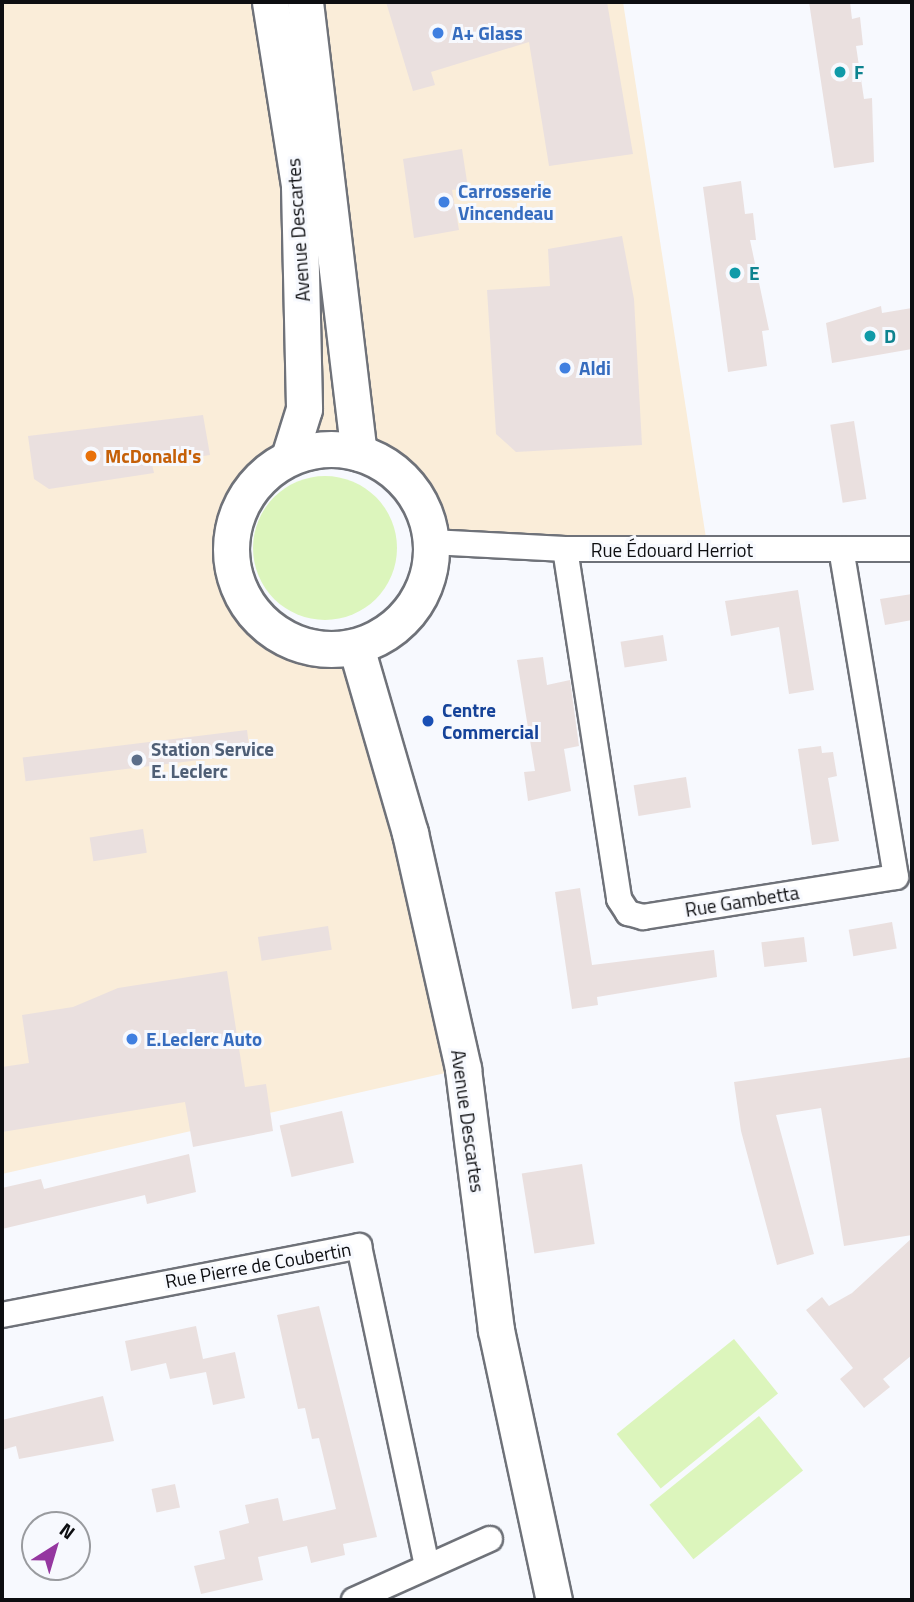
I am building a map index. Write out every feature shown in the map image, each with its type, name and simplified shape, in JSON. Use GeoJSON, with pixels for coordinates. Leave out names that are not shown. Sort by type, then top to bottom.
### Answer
{"type":"FeatureCollection","features":[{"type":"Feature","properties":{"kind":"main road","name":"Avenue Descartes"},"geometry":{"type":"LineString","coordinates":[[270,2],[299,186],[304,409],[289,457]]}},
{"type":"Feature","properties":{"kind":"main road","name":"Avenue Descartes"},"geometry":{"type":"LineString","coordinates":[[305,2],[359,453]]}},
{"type":"Feature","properties":{"kind":"main road"},"geometry":{"type":"LineString","coordinates":[[336,449],[359,453],[407,483],[422,507],[431,542],[420,596],[382,636],[356,647],[324,649],[289,641],[250,610],[238,589],[230,547],[233,524],[246,495],[289,457],[336,449]]}},
{"type":"Feature","properties":{"kind":"main road","name":"Avenue Descartes"},"geometry":{"type":"LineString","coordinates":[[356,647],[410,834],[463,1069],[496,1330],[554,1600]]}},
{"type":"Feature","properties":{"kind":"street","name":"Rue Édouard Herriot"},"geometry":{"type":"LineString","coordinates":[[431,542],[565,549],[912,549]]}},
{"type":"Feature","properties":{"kind":"street","name":"Rue Gambetta"},"geometry":{"type":"LineString","coordinates":[[565,549],[619,899],[628,913],[643,917],[896,877],[841,550]]}},
{"type":"Feature","properties":{"kind":"street","name":"Rue Pierre de Coubertin"},"geometry":{"type":"LineString","coordinates":[[2,1315],[359,1246],[427,1566]]}},
{"type":"Feature","properties":{"kind":"street"},"geometry":{"type":"LineString","coordinates":[[354,1600],[490,1539]]}},
{"type":"Feature","properties":{"kind":"shaded area"},"geometry":{"type":"Polygon","coordinates":[[[2,2],[623,2],[708,551],[431,542],[422,507],[385,465],[359,453],[267,471],[233,524],[238,589],[250,610],[289,641],[313,648],[356,647],[463,1069],[2,1174],[2,2]]]}},
{"type":"Feature","properties":{"kind":"green space"},"geometry":{"type":"Polygon","coordinates":[[[325,476],[353,482],[376,497],[391,520],[397,548],[391,576],[376,599],[353,614],[325,620],[297,614],[274,599],[259,576],[253,548],[259,520],[274,497],[297,482],[325,476]]]}},
{"type":"Feature","properties":{"kind":"green space"},"geometry":{"type":"Polygon","coordinates":[[[734,1339],[778,1393],[661,1488],[617,1434],[734,1339]]]}},
{"type":"Feature","properties":{"kind":"green space"},"geometry":{"type":"Polygon","coordinates":[[[759,1416],[803,1470],[693,1559],[649,1505],[759,1416]]]}},
{"type":"Feature","properties":{"kind":"building"},"geometry":{"type":"Polygon","coordinates":[[[386,2],[607,2],[633,154],[549,166],[529,42],[431,72],[435,85],[413,91],[386,2]]]}},
{"type":"Feature","properties":{"kind":"building","name":"F"},"geometry":{"type":"Polygon","coordinates":[[[809,2],[850,2],[852,19],[860,17],[863,45],[856,46],[864,99],[872,98],[874,162],[834,168],[809,2]]]}},
{"type":"Feature","properties":{"kind":"building"},"geometry":{"type":"Polygon","coordinates":[[[462,149],[468,188],[452,190],[459,230],[414,238],[403,159],[462,149]]]}},
{"type":"Feature","properties":{"kind":"building","name":"E"},"geometry":{"type":"Polygon","coordinates":[[[741,181],[745,214],[753,213],[756,240],[750,240],[769,330],[762,331],[767,366],[728,372],[703,187],[741,181]]]}},
{"type":"Feature","properties":{"kind":"building","name":"Aldi"},"geometry":{"type":"Polygon","coordinates":[[[622,236],[634,299],[642,445],[516,452],[496,434],[487,290],[550,286],[548,249],[622,236]]]}},
{"type":"Feature","properties":{"kind":"building","name":"D"},"geometry":{"type":"Polygon","coordinates":[[[881,306],[882,313],[912,308],[912,349],[832,363],[826,323],[881,306]]]}},
{"type":"Feature","properties":{"kind":"building","name":"McDonald's"},"geometry":{"type":"Polygon","coordinates":[[[203,415],[210,455],[152,464],[154,473],[49,489],[34,479],[28,436],[203,415]]]}},
{"type":"Feature","properties":{"kind":"building"},"geometry":{"type":"Polygon","coordinates":[[[854,421],[866,499],[843,503],[830,425],[854,421]]]}},
{"type":"Feature","properties":{"kind":"building"},"geometry":{"type":"Polygon","coordinates":[[[798,590],[814,690],[789,694],[779,627],[731,636],[725,601],[798,590]]]}},
{"type":"Feature","properties":{"kind":"building"},"geometry":{"type":"Polygon","coordinates":[[[912,594],[912,620],[885,625],[880,599],[912,594]]]}},
{"type":"Feature","properties":{"kind":"building"},"geometry":{"type":"Polygon","coordinates":[[[663,635],[667,661],[625,667],[621,642],[663,635]]]}},
{"type":"Feature","properties":{"kind":"building"},"geometry":{"type":"Polygon","coordinates":[[[543,657],[547,685],[570,680],[579,746],[564,749],[571,791],[528,801],[524,772],[535,771],[517,660],[543,657]]]}},
{"type":"Feature","properties":{"kind":"building","name":"Station Service E. Leclerc"},"geometry":{"type":"Polygon","coordinates":[[[247,730],[250,754],[26,781],[23,758],[247,730]]]}},
{"type":"Feature","properties":{"kind":"building"},"geometry":{"type":"Polygon","coordinates":[[[821,746],[822,753],[833,752],[837,776],[828,778],[839,841],[812,845],[798,749],[821,746]]]}},
{"type":"Feature","properties":{"kind":"building"},"geometry":{"type":"Polygon","coordinates":[[[686,777],[691,808],[639,816],[634,785],[686,777]]]}},
{"type":"Feature","properties":{"kind":"building"},"geometry":{"type":"Polygon","coordinates":[[[143,829],[147,853],[93,861],[90,837],[143,829]]]}},
{"type":"Feature","properties":{"kind":"building"},"geometry":{"type":"Polygon","coordinates":[[[580,888],[592,965],[714,950],[717,977],[597,997],[598,1005],[572,1009],[555,892],[580,888]]]}},
{"type":"Feature","properties":{"kind":"building"},"geometry":{"type":"Polygon","coordinates":[[[892,922],[897,949],[853,956],[849,930],[892,922]]]}},
{"type":"Feature","properties":{"kind":"building"},"geometry":{"type":"Polygon","coordinates":[[[328,926],[332,950],[262,961],[258,937],[328,926]]]}},
{"type":"Feature","properties":{"kind":"building"},"geometry":{"type":"Polygon","coordinates":[[[804,937],[807,962],[764,967],[761,942],[804,937]]]}},
{"type":"Feature","properties":{"kind":"building","name":"E.Leclerc Auto"},"geometry":{"type":"Polygon","coordinates":[[[227,971],[245,1087],[266,1084],[273,1131],[193,1147],[185,1102],[2,1132],[2,1067],[29,1063],[22,1015],[73,1007],[118,988],[227,971]]]}},
{"type":"Feature","properties":{"kind":"building"},"geometry":{"type":"Polygon","coordinates":[[[912,1057],[912,1235],[844,1246],[821,1108],[776,1115],[814,1254],[777,1265],[741,1131],[734,1082],[912,1057]]]}},
{"type":"Feature","properties":{"kind":"building"},"geometry":{"type":"Polygon","coordinates":[[[342,1111],[354,1163],[292,1177],[280,1125],[342,1111]]]}},
{"type":"Feature","properties":{"kind":"building"},"geometry":{"type":"Polygon","coordinates":[[[189,1154],[196,1192],[147,1204],[145,1195],[2,1229],[2,1188],[41,1179],[44,1189],[189,1154]]]}},
{"type":"Feature","properties":{"kind":"building"},"geometry":{"type":"Polygon","coordinates":[[[582,1164],[595,1244],[534,1254],[522,1174],[582,1164]]]}},
{"type":"Feature","properties":{"kind":"building"},"geometry":{"type":"Polygon","coordinates":[[[912,1238],[912,1355],[883,1379],[890,1387],[864,1408],[840,1379],[853,1368],[806,1310],[822,1297],[829,1306],[852,1293],[912,1238]]]}},
{"type":"Feature","properties":{"kind":"building"},"geometry":{"type":"Polygon","coordinates":[[[319,1306],[377,1537],[343,1544],[345,1555],[311,1563],[307,1546],[258,1557],[263,1580],[201,1594],[194,1566],[225,1559],[219,1531],[249,1523],[245,1505],[278,1498],[283,1521],[336,1509],[319,1438],[312,1439],[305,1408],[298,1409],[277,1315],[319,1306]]]}},
{"type":"Feature","properties":{"kind":"building"},"geometry":{"type":"Polygon","coordinates":[[[196,1326],[203,1359],[235,1352],[245,1398],[213,1405],[206,1372],[170,1379],[166,1363],[131,1371],[125,1341],[196,1326]]]}},
{"type":"Feature","properties":{"kind":"building"},"geometry":{"type":"Polygon","coordinates":[[[103,1396],[114,1441],[19,1459],[16,1446],[2,1450],[2,1420],[103,1396]]]}},
{"type":"Feature","properties":{"kind":"building"},"geometry":{"type":"Polygon","coordinates":[[[175,1484],[180,1507],[157,1512],[152,1489],[175,1484]]]}},
{"type":"Feature","properties":{"kind":"place","name":"A+ Glass"},"geometry":{"type":"Point","coordinates":[438,33]}},
{"type":"Feature","properties":{"kind":"place","name":"F"},"geometry":{"type":"Point","coordinates":[840,72]}},
{"type":"Feature","properties":{"kind":"place","name":"Carrosserie Vincendeau"},"geometry":{"type":"Point","coordinates":[444,202]}},
{"type":"Feature","properties":{"kind":"place","name":"E"},"geometry":{"type":"Point","coordinates":[735,273]}},
{"type":"Feature","properties":{"kind":"place","name":"D"},"geometry":{"type":"Point","coordinates":[870,336]}},
{"type":"Feature","properties":{"kind":"place","name":"Aldi"},"geometry":{"type":"Point","coordinates":[565,368]}},
{"type":"Feature","properties":{"kind":"place","name":"McDonald's"},"geometry":{"type":"Point","coordinates":[91,456]}},
{"type":"Feature","properties":{"kind":"place","name":"Centre Commercial"},"geometry":{"type":"Point","coordinates":[428,721]}},
{"type":"Feature","properties":{"kind":"place","name":"Station Service E. Leclerc"},"geometry":{"type":"Point","coordinates":[137,760]}},
{"type":"Feature","properties":{"kind":"place","name":"E.Leclerc Auto"},"geometry":{"type":"Point","coordinates":[132,1039]}}]}
